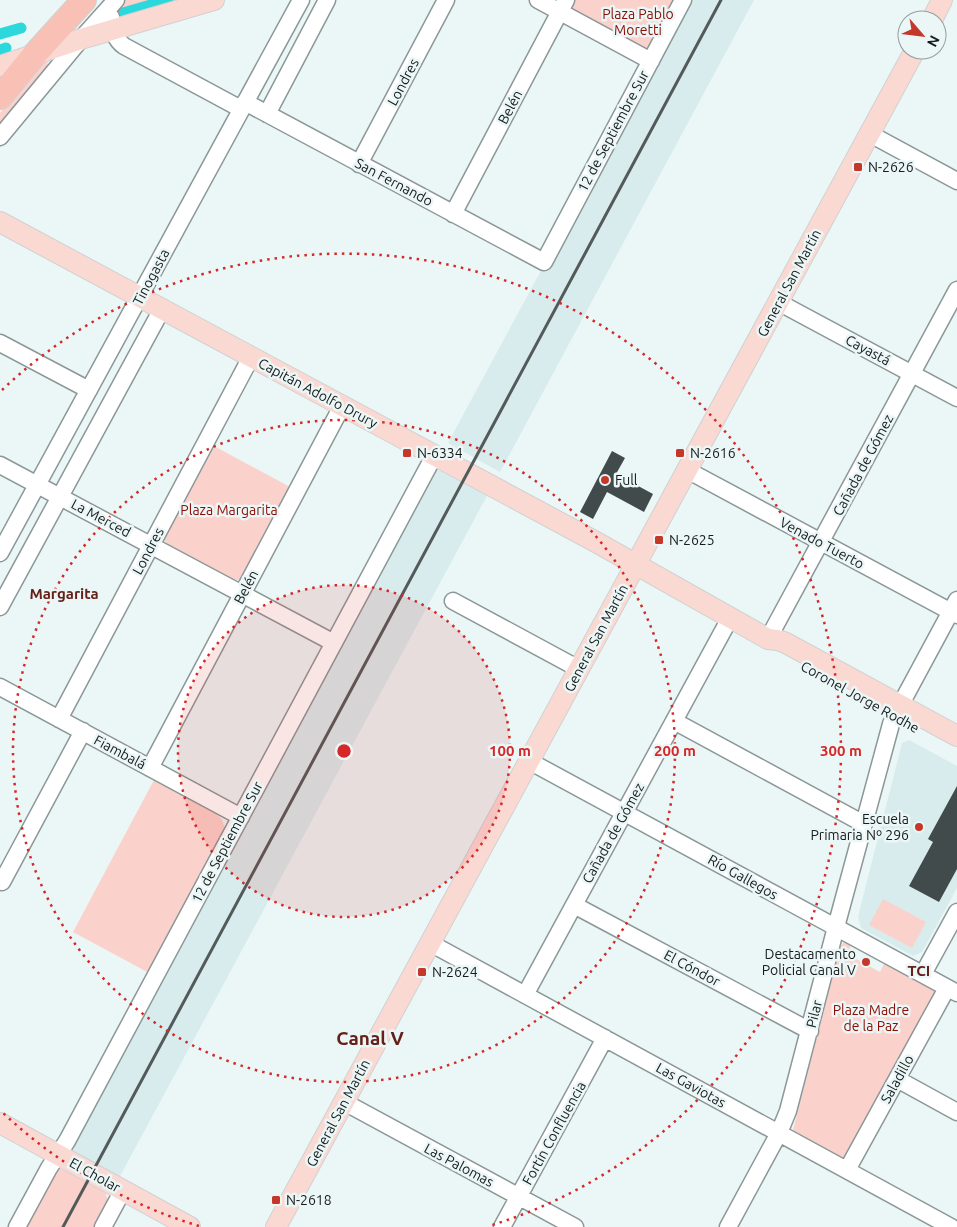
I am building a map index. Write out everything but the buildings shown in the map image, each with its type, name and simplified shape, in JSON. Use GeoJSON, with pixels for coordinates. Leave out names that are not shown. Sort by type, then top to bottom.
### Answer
{"type":"FeatureCollection","features":[{"type":"Feature","properties":{"kind":"highway"},"geometry":{"type":"LineString","coordinates":[[4,68],[65,0]]}},
{"type":"Feature","properties":{"kind":"highway"},"geometry":{"type":"LineString","coordinates":[[0,97],[35,54],[84,0]]}},
{"type":"Feature","properties":{"kind":"main road"},"geometry":{"type":"LineString","coordinates":[[4,68],[35,54],[81,39],[214,0]]}},
{"type":"Feature","properties":{"kind":"main road","name":"General San Martín"},"geometry":{"type":"LineString","coordinates":[[276,1227],[910,60]]}},
{"type":"Feature","properties":{"kind":"main road","name":"Capitán Adolfo Drury"},"geometry":{"type":"LineString","coordinates":[[0,222],[636,565]]}},
{"type":"Feature","properties":{"kind":"main road","name":"Coronel Jorge Rodhe"},"geometry":{"type":"LineString","coordinates":[[636,565],[768,639],[784,642],[897,710],[957,749]]}},
{"type":"Feature","properties":{"kind":"main road","name":"Coronel Jorge Rodhe"},"geometry":{"type":"LineString","coordinates":[[897,710],[957,736]]}},
{"type":"Feature","properties":{"kind":"main road","name":"El Cholar"},"geometry":{"type":"LineString","coordinates":[[0,1123],[190,1227]]}},
{"type":"Feature","properties":{"kind":"street","name":"Tinogasta"},"geometry":{"type":"LineString","coordinates":[[0,553],[301,0]]}},
{"type":"Feature","properties":{"kind":"street"},"geometry":{"type":"LineString","coordinates":[[267,114],[327,0]]}},
{"type":"Feature","properties":{"kind":"street","name":"Londres"},"geometry":{"type":"LineString","coordinates":[[359,164],[446,0]]}},
{"type":"Feature","properties":{"kind":"street"},"geometry":{"type":"LineString","coordinates":[[538,0],[563,6],[651,60]]}},
{"type":"Feature","properties":{"kind":"street","name":"12 de Septiembre Sur"},"geometry":{"type":"LineString","coordinates":[[544,262],[683,0]]}},
{"type":"Feature","properties":{"kind":"street"},"geometry":{"type":"LineString","coordinates":[[0,137],[112,4]]}},
{"type":"Feature","properties":{"kind":"street","name":"San Fernando"},"geometry":{"type":"LineString","coordinates":[[112,4],[114,30],[117,40],[127,49],[243,106],[267,114],[544,262]]}},
{"type":"Feature","properties":{"kind":"street","name":"Belén"},"geometry":{"type":"LineString","coordinates":[[453,214],[563,6]]}},
{"type":"Feature","properties":{"kind":"street"},"geometry":{"type":"LineString","coordinates":[[35,54],[46,54],[54,58],[56,66],[51,75]]}},
{"type":"Feature","properties":{"kind":"street"},"geometry":{"type":"LineString","coordinates":[[870,134],[957,181]]}},
{"type":"Feature","properties":{"kind":"street","name":"Cañada de Gómez"},"geometry":{"type":"LineString","coordinates":[[768,639],[957,290]]}},
{"type":"Feature","properties":{"kind":"street","name":"Cayastá"},"geometry":{"type":"LineString","coordinates":[[778,302],[957,398]]}},
{"type":"Feature","properties":{"kind":"street","name":"Tinogasta"},"geometry":{"type":"LineString","coordinates":[[0,607],[7,578],[60,497],[162,309]]}},
{"type":"Feature","properties":{"kind":"street"},"geometry":{"type":"LineString","coordinates":[[0,342],[89,390]]}},
{"type":"Feature","properties":{"kind":"street","name":"Londres"},"geometry":{"type":"LineString","coordinates":[[59,719],[252,357]]}},
{"type":"Feature","properties":{"kind":"street","name":"Belén"},"geometry":{"type":"LineString","coordinates":[[150,768],[342,406]]}},
{"type":"Feature","properties":{"kind":"street","name":"12 de Septiembre Sur"},"geometry":{"type":"LineString","coordinates":[[17,1227],[49,1168],[76,1124],[434,456]]}},
{"type":"Feature","properties":{"kind":"street","name":"La Merced"},"geometry":{"type":"LineString","coordinates":[[0,464],[334,643]]}},
{"type":"Feature","properties":{"kind":"street","name":"Venado Tuerto"},"geometry":{"type":"LineString","coordinates":[[687,470],[821,542],[955,609]]}},
{"type":"Feature","properties":{"kind":"street"},"geometry":{"type":"LineString","coordinates":[[453,601],[579,669]]}},
{"type":"Feature","properties":{"kind":"street","name":"Pilar"},"geometry":{"type":"LineString","coordinates":[[728,1227],[779,1133],[788,1111],[891,724],[897,710],[955,609]]}},
{"type":"Feature","properties":{"kind":"street","name":"Cañada de Gómez"},"geometry":{"type":"LineString","coordinates":[[525,995],[730,618]]}},
{"type":"Feature","properties":{"kind":"street","name":"Fiambalá"},"geometry":{"type":"LineString","coordinates":[[0,687],[241,816]]}},
{"type":"Feature","properties":{"kind":"street"},"geometry":{"type":"LineString","coordinates":[[674,721],[864,824]]}},
{"type":"Feature","properties":{"kind":"street"},"geometry":{"type":"LineString","coordinates":[[2,882],[83,732]]}},
{"type":"Feature","properties":{"kind":"street","name":"Río Gallegos"},"geometry":{"type":"LineString","coordinates":[[529,761],[952,990]]}},
{"type":"Feature","properties":{"kind":"street","name":"El Cóndor"},"geometry":{"type":"LineString","coordinates":[[574,905],[810,1031]]}},
{"type":"Feature","properties":{"kind":"street"},"geometry":{"type":"LineString","coordinates":[[923,974],[957,912]]}},
{"type":"Feature","properties":{"kind":"street","name":"Las Gaviotas"},"geometry":{"type":"LineString","coordinates":[[430,943],[951,1227]]}},
{"type":"Feature","properties":{"kind":"street","name":"Saladillo"},"geometry":{"type":"LineString","coordinates":[[848,1170],[897,1079],[952,990]]}},
{"type":"Feature","properties":{"kind":"street","name":"Fortín Confluencia"},"geometry":{"type":"LineString","coordinates":[[502,1227],[605,1038]]}},
{"type":"Feature","properties":{"kind":"street"},"geometry":{"type":"LineString","coordinates":[[897,1079],[957,1112]]}},
{"type":"Feature","properties":{"kind":"street","name":"Las Palomas"},"geometry":{"type":"LineString","coordinates":[[344,1102],[575,1227]]}},
{"type":"Feature","properties":{"kind":"street"},"geometry":{"type":"LineString","coordinates":[[103,1227],[123,1190]]}},
{"type":"Feature","properties":{"kind":"shaded area"},"geometry":{"type":"Polygon","coordinates":[[[687,0],[754,0],[500,472],[448,443],[687,0]]]}},
{"type":"Feature","properties":{"kind":"shaded area"},"geometry":{"type":"Polygon","coordinates":[[[436,470],[443,471],[488,494],[119,1178],[72,1152],[72,1148],[433,472],[436,470]]]}},
{"type":"Feature","properties":{"kind":"shaded area","name":"Escuela Primaria Nº 296"},"geometry":{"type":"Polygon","coordinates":[[[909,740],[957,766],[957,888],[922,952],[913,956],[861,928],[858,917],[902,743],[909,740]]]}},
{"type":"Feature","properties":{"kind":"green space"},"geometry":{"type":"Polygon","coordinates":[[[125,0],[198,0],[121,20],[118,9],[125,0]]]}},
{"type":"Feature","properties":{"kind":"green space","name":"Plaza Pablo Moretti"},"geometry":{"type":"Polygon","coordinates":[[[573,0],[675,0],[650,45],[647,48],[643,48],[571,10],[573,0]]]}},
{"type":"Feature","properties":{"kind":"green space"},"geometry":{"type":"Polygon","coordinates":[[[46,61],[50,66],[0,130],[0,113],[39,63],[46,61]]]}},
{"type":"Feature","properties":{"kind":"green space","name":"Plaza Margarita"},"geometry":{"type":"Polygon","coordinates":[[[212,445],[292,488],[242,579],[238,580],[168,544],[164,536],[212,445]]]}},
{"type":"Feature","properties":{"kind":"green space"},"geometry":{"type":"Polygon","coordinates":[[[154,780],[216,814],[224,824],[224,832],[149,973],[73,932],[154,780]]]}},
{"type":"Feature","properties":{"kind":"green space"},"geometry":{"type":"Polygon","coordinates":[[[883,899],[926,922],[912,948],[869,925],[883,899]]]}},
{"type":"Feature","properties":{"kind":"green space","name":"Plaza Madre de la Paz"},"geometry":{"type":"Polygon","coordinates":[[[845,941],[852,943],[847,954],[880,972],[886,960],[937,989],[845,1161],[793,1133],[793,1130],[840,948],[845,941]]]}},
{"type":"Feature","properties":{"kind":"green space"},"geometry":{"type":"Polygon","coordinates":[[[56,1170],[67,1171],[101,1189],[106,1194],[108,1202],[96,1227],[23,1227],[56,1170]]]}},
{"type":"Feature","properties":{"kind":"waterway"},"geometry":{"type":"LineString","coordinates":[[123,13],[168,0]]}},
{"type":"Feature","properties":{"kind":"waterway","name":"Canal V"},"geometry":{"type":"LineString","coordinates":[[0,34],[21,28]]}},
{"type":"Feature","properties":{"kind":"waterway"},"geometry":{"type":"LineString","coordinates":[[0,50],[6,48]]}},
{"type":"Feature","properties":{"kind":"railway"},"geometry":{"type":"LineString","coordinates":[[63,1227],[721,0]]}},
{"type":"Feature","properties":{"kind":"place","name":"N-2626"},"geometry":{"type":"Point","coordinates":[858,167]}},
{"type":"Feature","properties":{"kind":"place","name":"N-6334"},"geometry":{"type":"Point","coordinates":[407,453]}},
{"type":"Feature","properties":{"kind":"place","name":"N-2616"},"geometry":{"type":"Point","coordinates":[680,453]}},
{"type":"Feature","properties":{"kind":"place","name":"Full"},"geometry":{"type":"Point","coordinates":[605,480]}},
{"type":"Feature","properties":{"kind":"place","name":"N-2625"},"geometry":{"type":"Point","coordinates":[659,540]}},
{"type":"Feature","properties":{"kind":"place","name":"Escuela Primaria Nº 296"},"geometry":{"type":"Point","coordinates":[919,827]}},
{"type":"Feature","properties":{"kind":"place","name":"Destacamento Policial Canal V"},"geometry":{"type":"Point","coordinates":[866,962]}},
{"type":"Feature","properties":{"kind":"place","name":"N-2624"},"geometry":{"type":"Point","coordinates":[422,972]}},
{"type":"Feature","properties":{"kind":"place","name":"N-2618"},"geometry":{"type":"Point","coordinates":[276,1200]}},
{"type":"Feature","properties":{"kind":"district","name":"Margarita"},"geometry":{"type":"Point","coordinates":[64,594]}},
{"type":"Feature","properties":{"kind":"district","name":"TCI"},"geometry":{"type":"Point","coordinates":[919,971]}},
{"type":"Feature","properties":{"kind":"district","name":"Canal V"},"geometry":{"type":"Point","coordinates":[370,1038]}}]}
